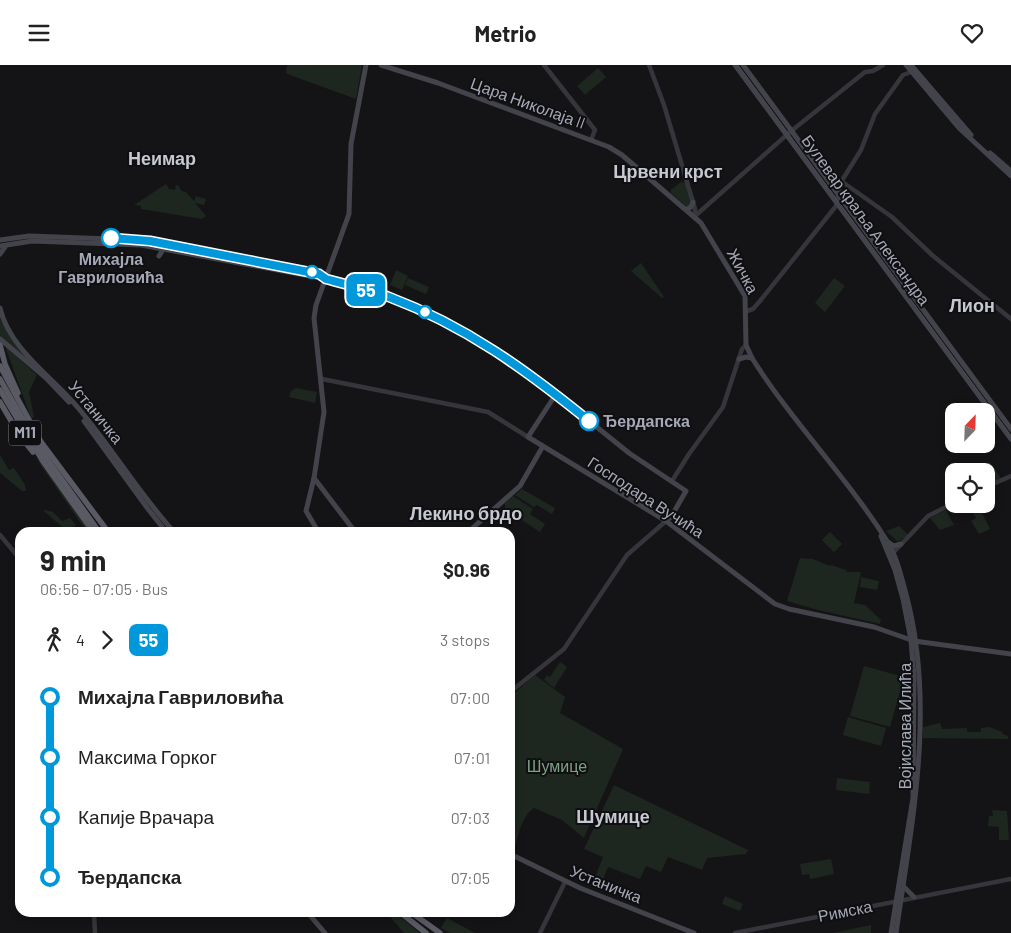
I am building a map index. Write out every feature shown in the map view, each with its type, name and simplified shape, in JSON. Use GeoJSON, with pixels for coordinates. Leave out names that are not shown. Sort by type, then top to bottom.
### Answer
{"type":"FeatureCollection","features":[{"type":"Feature","properties":{"kind":"highway"},"geometry":{"type":"LineString","coordinates":[[0,345],[29,421]]}},
{"type":"Feature","properties":{"kind":"highway"},"geometry":{"type":"LineString","coordinates":[[0,366],[41,442],[105,527]]}},
{"type":"Feature","properties":{"kind":"highway","name":"M11"},"geometry":{"type":"LineString","coordinates":[[0,379],[49,462],[96,527]]}},
{"type":"Feature","properties":{"kind":"highway","name":"M11"},"geometry":{"type":"LineString","coordinates":[[0,390],[52,474],[90,527]]}},
{"type":"Feature","properties":{"kind":"highway"},"geometry":{"type":"LineString","coordinates":[[0,402],[20,436],[52,474]]}},
{"type":"Feature","properties":{"kind":"highway"},"geometry":{"type":"LineString","coordinates":[[41,442],[49,462]]}},
{"type":"Feature","properties":{"kind":"highway"},"geometry":{"type":"LineString","coordinates":[[406,917],[426,933]]}},
{"type":"Feature","properties":{"kind":"highway"},"geometry":{"type":"LineString","coordinates":[[418,917],[440,933]]}},
{"type":"Feature","properties":{"kind":"main road"},"geometry":{"type":"LineString","coordinates":[[315,527],[306,511],[314,478],[324,417],[322,379],[314,321],[316,305],[350,208],[351,144],[366,65]]}},
{"type":"Feature","properties":{"kind":"main road","name":"Цара Николаја II"},"geometry":{"type":"LineString","coordinates":[[381,65],[438,83],[609,147],[687,209]]}},
{"type":"Feature","properties":{"kind":"main road","name":"Булевар краља Александра"},"geometry":{"type":"LineString","coordinates":[[735,65],[838,193],[1011,429]]}},
{"type":"Feature","properties":{"kind":"main road","name":"Булевар краља Александра"},"geometry":{"type":"LineString","coordinates":[[743,65],[837,203],[1011,439]]}},
{"type":"Feature","properties":{"kind":"main road"},"geometry":{"type":"LineString","coordinates":[[906,65],[912,69],[970,134],[1011,171]]}},
{"type":"Feature","properties":{"kind":"main road"},"geometry":{"type":"LineString","coordinates":[[912,69],[959,128],[1011,176]]}},
{"type":"Feature","properties":{"kind":"main road"},"geometry":{"type":"LineString","coordinates":[[687,209],[691,207],[693,202]]}},
{"type":"Feature","properties":{"kind":"main road","name":"Жичка"},"geometry":{"type":"LineString","coordinates":[[687,209],[695,217],[744,293],[747,311],[746,345]]}},
{"type":"Feature","properties":{"kind":"main road"},"geometry":{"type":"LineString","coordinates":[[1,244],[23,237],[51,236],[150,241],[319,274],[326,279]]}},
{"type":"Feature","properties":{"kind":"main road"},"geometry":{"type":"LineString","coordinates":[[1,244],[40,241],[128,243],[326,279],[390,297],[454,327],[503,355],[556,393],[629,453],[686,491],[671,517],[666,521]]}},
{"type":"Feature","properties":{"kind":"main road"},"geometry":{"type":"LineString","coordinates":[[0,254],[1,244]]}},
{"type":"Feature","properties":{"kind":"main road"},"geometry":{"type":"LineString","coordinates":[[159,256],[164,249]]}},
{"type":"Feature","properties":{"kind":"main road","name":"Устаничка"},"geometry":{"type":"LineString","coordinates":[[0,308],[6,326],[16,342],[79,409],[150,505],[170,527]]}},
{"type":"Feature","properties":{"kind":"main road","name":"Устаничка"},"geometry":{"type":"LineString","coordinates":[[0,339],[45,377],[71,404],[162,527]]}},
{"type":"Feature","properties":{"kind":"main road","name":"Војислава Илића"},"geometry":{"type":"LineString","coordinates":[[746,345],[752,358],[831,461],[888,542],[893,553],[914,641],[919,687],[918,784],[903,886],[898,900],[896,933]]}},
{"type":"Feature","properties":{"kind":"main road"},"geometry":{"type":"LineString","coordinates":[[740,359],[752,358]]}},
{"type":"Feature","properties":{"kind":"main road"},"geometry":{"type":"LineString","coordinates":[[528,437],[556,393]]}},
{"type":"Feature","properties":{"kind":"main road","name":"Господара Вучића"},"geometry":{"type":"LineString","coordinates":[[528,437],[666,521],[778,605],[881,628],[914,641],[1011,654]]}},
{"type":"Feature","properties":{"kind":"main road"},"geometry":{"type":"LineString","coordinates":[[474,527],[520,486],[543,446]]}},
{"type":"Feature","properties":{"kind":"main road"},"geometry":{"type":"LineString","coordinates":[[314,478],[351,527]]}},
{"type":"Feature","properties":{"kind":"main road","name":"Војислава Илића"},"geometry":{"type":"LineString","coordinates":[[877,526],[891,560],[914,641],[913,793],[898,900],[891,933]]}},
{"type":"Feature","properties":{"kind":"main road"},"geometry":{"type":"LineString","coordinates":[[888,542],[894,545],[901,544]]}},
{"type":"Feature","properties":{"kind":"main road","name":"Устаничка"},"geometry":{"type":"LineString","coordinates":[[515,857],[565,882],[694,933]]}},
{"type":"Feature","properties":{"kind":"main road"},"geometry":{"type":"LineString","coordinates":[[903,886],[914,897]]}},
{"type":"Feature","properties":{"kind":"main road"},"geometry":{"type":"LineString","coordinates":[[311,917],[325,933]]}},
{"type":"Feature","properties":{"kind":"street"},"geometry":{"type":"LineString","coordinates":[[544,65],[595,130],[591,140]]}},
{"type":"Feature","properties":{"kind":"street"},"geometry":{"type":"LineString","coordinates":[[649,65],[664,105],[693,202],[695,217]]}},
{"type":"Feature","properties":{"kind":"street"},"geometry":{"type":"LineString","coordinates":[[695,217],[789,133],[866,71],[873,71],[883,65]]}},
{"type":"Feature","properties":{"kind":"street"},"geometry":{"type":"LineString","coordinates":[[747,311],[753,309],[764,296],[837,203],[842,181],[861,150],[879,106],[903,75],[912,69]]}},
{"type":"Feature","properties":{"kind":"street"},"geometry":{"type":"LineString","coordinates":[[842,181],[892,217],[932,255],[1011,319]]}},
{"type":"Feature","properties":{"kind":"street"},"geometry":{"type":"LineString","coordinates":[[672,481],[722,408],[742,349],[746,345]]}},
{"type":"Feature","properties":{"kind":"street","name":"Господара Вучића"},"geometry":{"type":"LineString","coordinates":[[322,379],[488,412],[528,437]]}},
{"type":"Feature","properties":{"kind":"street"},"geometry":{"type":"LineString","coordinates":[[995,483],[1011,476]]}},
{"type":"Feature","properties":{"kind":"street"},"geometry":{"type":"LineString","coordinates":[[891,560],[893,553],[928,516],[945,508]]}},
{"type":"Feature","properties":{"kind":"street"},"geometry":{"type":"LineString","coordinates":[[515,688],[564,649],[608,587],[627,555],[666,521]]}},
{"type":"Feature","properties":{"kind":"street"},"geometry":{"type":"LineString","coordinates":[[0,535],[15,553]]}},
{"type":"Feature","properties":{"kind":"street","name":"Римска"},"geometry":{"type":"LineString","coordinates":[[735,933],[1011,879]]}},
{"type":"Feature","properties":{"kind":"street"},"geometry":{"type":"LineString","coordinates":[[540,933],[565,882]]}},
{"type":"Feature","properties":{"kind":"street"},"geometry":{"type":"LineString","coordinates":[[94,917],[96,933]]}},
{"type":"Feature","properties":{"kind":"green space"},"geometry":{"type":"Polygon","coordinates":[[[287,65],[362,65],[356,99],[290,75],[286,73],[287,65]]]}},
{"type":"Feature","properties":{"kind":"green space"},"geometry":{"type":"Polygon","coordinates":[[[598,68],[606,77],[585,95],[577,86],[598,68]]]}},
{"type":"Feature","properties":{"kind":"green space","name":"Црвени крст"},"geometry":{"type":"Polygon","coordinates":[[[681,182],[686,183],[692,202],[687,207],[671,193],[671,190],[681,182]]]}},
{"type":"Feature","properties":{"kind":"green space"},"geometry":{"type":"Polygon","coordinates":[[[166,184],[169,189],[175,190],[176,185],[179,186],[181,191],[186,192],[194,201],[196,196],[206,199],[204,205],[195,203],[206,216],[202,219],[141,209],[141,206],[134,205],[166,184]]]}},
{"type":"Feature","properties":{"kind":"green space"},"geometry":{"type":"Polygon","coordinates":[[[641,263],[664,297],[662,298],[631,271],[641,263]]]}},
{"type":"Feature","properties":{"kind":"green space"},"geometry":{"type":"Polygon","coordinates":[[[396,270],[408,276],[402,290],[390,285],[396,270]]]}},
{"type":"Feature","properties":{"kind":"green space"},"geometry":{"type":"Polygon","coordinates":[[[408,278],[429,287],[426,294],[405,285],[408,278]]]}},
{"type":"Feature","properties":{"kind":"green space"},"geometry":{"type":"Polygon","coordinates":[[[834,278],[845,286],[825,312],[815,303],[834,278]]]}},
{"type":"Feature","properties":{"kind":"green space"},"geometry":{"type":"Polygon","coordinates":[[[0,314],[2,322],[48,377],[5,342],[0,335],[0,314]]]}},
{"type":"Feature","properties":{"kind":"green space"},"geometry":{"type":"Polygon","coordinates":[[[5,346],[37,375],[29,392],[34,417],[31,418],[5,346]]]}},
{"type":"Feature","properties":{"kind":"green space"},"geometry":{"type":"Polygon","coordinates":[[[296,388],[317,392],[315,403],[289,397],[291,391],[296,388]]]}},
{"type":"Feature","properties":{"kind":"green space"},"geometry":{"type":"Polygon","coordinates":[[[33,454],[87,527],[84,527],[33,454]]]}},
{"type":"Feature","properties":{"kind":"green space"},"geometry":{"type":"Polygon","coordinates":[[[0,455],[9,470],[14,468],[25,485],[26,491],[22,491],[0,473],[0,455]]]}},
{"type":"Feature","properties":{"kind":"green space"},"geometry":{"type":"Polygon","coordinates":[[[995,469],[1001,478],[995,481],[995,469]]]}},
{"type":"Feature","properties":{"kind":"green space"},"geometry":{"type":"Polygon","coordinates":[[[522,489],[555,508],[552,514],[537,505],[534,507],[515,495],[522,489]]]}},
{"type":"Feature","properties":{"kind":"green space"},"geometry":{"type":"Polygon","coordinates":[[[513,496],[533,509],[530,514],[545,524],[540,532],[505,509],[505,503],[513,496]]]}},
{"type":"Feature","properties":{"kind":"green space"},"geometry":{"type":"Polygon","coordinates":[[[945,510],[954,525],[940,530],[930,518],[945,510]]]}},
{"type":"Feature","properties":{"kind":"green space"},"geometry":{"type":"Polygon","coordinates":[[[44,511],[53,512],[62,521],[70,518],[76,525],[73,527],[62,527],[44,511]]]}},
{"type":"Feature","properties":{"kind":"green space"},"geometry":{"type":"Polygon","coordinates":[[[974,513],[982,513],[990,529],[979,534],[971,521],[976,518],[974,513]]]}},
{"type":"Feature","properties":{"kind":"green space"},"geometry":{"type":"Polygon","coordinates":[[[899,526],[908,535],[898,542],[886,531],[899,526]]]}},
{"type":"Feature","properties":{"kind":"green space"},"geometry":{"type":"Polygon","coordinates":[[[830,532],[842,544],[834,552],[822,540],[830,532]]]}},
{"type":"Feature","properties":{"kind":"green space"},"geometry":{"type":"Polygon","coordinates":[[[800,558],[813,559],[846,570],[847,572],[861,572],[854,603],[865,605],[881,620],[880,624],[787,601],[800,558]]]}},
{"type":"Feature","properties":{"kind":"green space"},"geometry":{"type":"Polygon","coordinates":[[[861,577],[879,581],[877,590],[860,587],[861,577]]]}},
{"type":"Feature","properties":{"kind":"green space"},"geometry":{"type":"Polygon","coordinates":[[[560,662],[567,667],[554,688],[544,680],[547,675],[550,677],[560,662]]]}},
{"type":"Feature","properties":{"kind":"green space"},"geometry":{"type":"Polygon","coordinates":[[[864,666],[904,677],[890,727],[850,716],[864,666]]]}},
{"type":"Feature","properties":{"kind":"green space","name":"Шумице"},"geometry":{"type":"Polygon","coordinates":[[[535,675],[565,697],[560,713],[623,749],[584,838],[562,820],[534,808],[523,821],[515,846],[515,693],[535,675]]]}},
{"type":"Feature","properties":{"kind":"green space"},"geometry":{"type":"Polygon","coordinates":[[[848,717],[886,728],[881,746],[843,735],[848,717]]]}},
{"type":"Feature","properties":{"kind":"green space"},"geometry":{"type":"Polygon","coordinates":[[[940,723],[942,729],[967,728],[967,732],[981,732],[981,728],[989,727],[1002,732],[1008,736],[1008,739],[923,738],[923,727],[940,723]]]}},
{"type":"Feature","properties":{"kind":"green space"},"geometry":{"type":"Polygon","coordinates":[[[837,778],[870,782],[869,794],[836,790],[837,778]]]}},
{"type":"Feature","properties":{"kind":"green space"},"geometry":{"type":"Polygon","coordinates":[[[614,785],[748,850],[746,854],[707,858],[702,870],[668,857],[661,872],[646,866],[640,879],[608,867],[600,886],[593,883],[603,857],[584,849],[614,785]]]}},
{"type":"Feature","properties":{"kind":"green space"},"geometry":{"type":"Polygon","coordinates":[[[992,810],[1007,811],[1009,840],[999,840],[999,827],[988,826],[989,816],[993,816],[992,810]]]}},
{"type":"Feature","properties":{"kind":"green space"},"geometry":{"type":"Polygon","coordinates":[[[831,859],[834,874],[810,879],[809,874],[802,875],[800,864],[831,859]]]}},
{"type":"Feature","properties":{"kind":"green space"},"geometry":{"type":"Polygon","coordinates":[[[725,896],[743,904],[740,911],[722,904],[725,896]]]}},
{"type":"Feature","properties":{"kind":"green space"},"geometry":{"type":"Polygon","coordinates":[[[390,917],[400,917],[420,933],[404,933],[390,917]]]}},
{"type":"Feature","properties":{"kind":"green space"},"geometry":{"type":"Polygon","coordinates":[[[447,918],[475,933],[450,933],[441,928],[447,918]]]}},
{"type":"Feature","properties":{"kind":"green space"},"geometry":{"type":"Polygon","coordinates":[[[871,925],[871,933],[833,933],[871,925]]]}},
{"type":"Feature","properties":{"kind":"tram line"},"geometry":{"type":"LineString","coordinates":[[738,65],[1011,436]]}},
{"type":"Feature","properties":{"kind":"bus line","name":"55"},"geometry":{"type":"LineString","coordinates":[[111,238],[150,241],[319,274],[323,275],[326,279],[390,297],[476,338],[528,372],[589,421]]}},
{"type":"Feature","properties":{"kind":"place","name":"Михајла Гавриловића"},"geometry":{"type":"Point","coordinates":[111,238]}},
{"type":"Feature","properties":{"kind":"place","name":"Ђердапска"},"geometry":{"type":"Point","coordinates":[589,421]}},
{"type":"Feature","properties":{"kind":"district","name":"Неимар"},"geometry":{"type":"Point","coordinates":[162,159]}},
{"type":"Feature","properties":{"kind":"district","name":"Црвени крст"},"geometry":{"type":"Point","coordinates":[668,172]}},
{"type":"Feature","properties":{"kind":"district","name":"Лион"},"geometry":{"type":"Point","coordinates":[972,306]}},
{"type":"Feature","properties":{"kind":"district","name":"Лекино брдо"},"geometry":{"type":"Point","coordinates":[466,514]}},
{"type":"Feature","properties":{"kind":"district","name":"Шумице"},"geometry":{"type":"Point","coordinates":[613,817]}}]}
